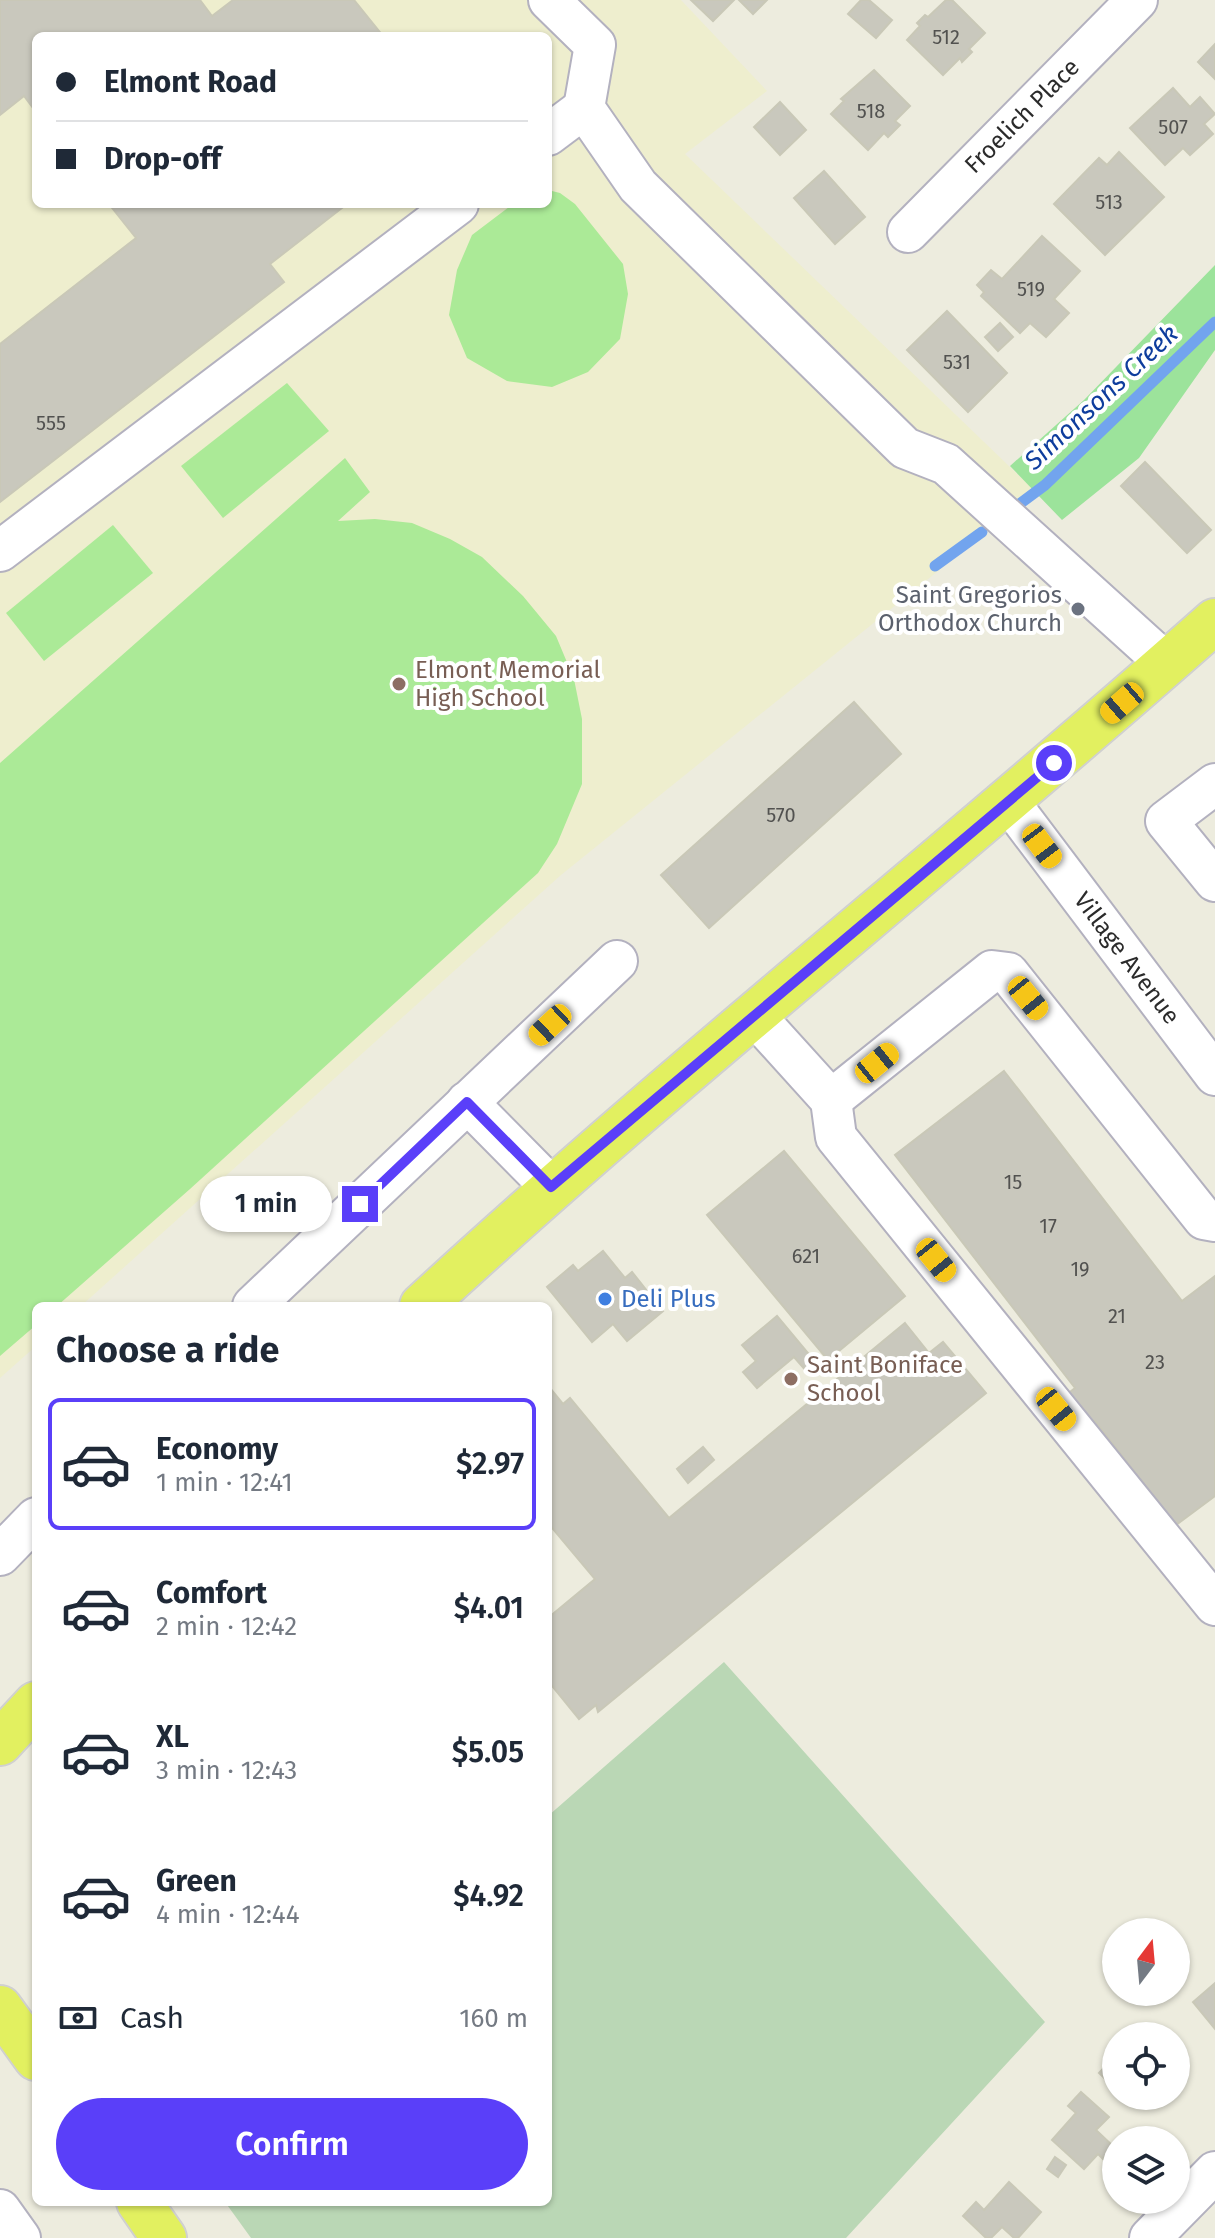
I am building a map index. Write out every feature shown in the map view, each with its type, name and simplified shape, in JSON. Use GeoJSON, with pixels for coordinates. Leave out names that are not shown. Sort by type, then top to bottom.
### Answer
{"type":"FeatureCollection","features":[{"type":"Feature","properties":{"kind":"main road"},"geometry":{"type":"LineString","coordinates":[[426,1302],[551,1187],[1009,802],[1215,621]]}},
{"type":"Feature","properties":{"kind":"main road"},"geometry":{"type":"LineString","coordinates":[[0,1743],[32,1708]]}},
{"type":"Feature","properties":{"kind":"main road"},"geometry":{"type":"LineString","coordinates":[[0,2008],[32,2052]]}},
{"type":"Feature","properties":{"kind":"main road"},"geometry":{"type":"LineString","coordinates":[[142,2206],[164,2238]]}},
{"type":"Feature","properties":{"kind":"street"},"geometry":{"type":"LineString","coordinates":[[549,0],[595,45],[584,108],[552,132]]}},
{"type":"Feature","properties":{"kind":"street","name":"Froelich Place"},"geometry":{"type":"LineString","coordinates":[[908,232],[1137,0]]}},
{"type":"Feature","properties":{"kind":"street"},"geometry":{"type":"LineString","coordinates":[[584,108],[638,186],[905,448],[946,464],[1167,664]]}},
{"type":"Feature","properties":{"kind":"street"},"geometry":{"type":"LineString","coordinates":[[0,551],[453,208]]}},
{"type":"Feature","properties":{"kind":"street"},"geometry":{"type":"LineString","coordinates":[[1215,784],[1166,821],[1215,881]]}},
{"type":"Feature","properties":{"kind":"street","name":"Village Avenue"},"geometry":{"type":"LineString","coordinates":[[1009,802],[1215,1075]]}},
{"type":"Feature","properties":{"kind":"street"},"geometry":{"type":"LineString","coordinates":[[257,1302],[617,961]]}},
{"type":"Feature","properties":{"kind":"street"},"geometry":{"type":"LineString","coordinates":[[831,1100],[992,971],[1008,973],[1204,1219],[1215,1221]]}},
{"type":"Feature","properties":{"kind":"street"},"geometry":{"type":"LineString","coordinates":[[754,1015],[831,1100],[836,1137],[1209,1585]]}},
{"type":"Feature","properties":{"kind":"street"},"geometry":{"type":"LineString","coordinates":[[467,1102],[551,1187]]}},
{"type":"Feature","properties":{"kind":"street"},"geometry":{"type":"LineString","coordinates":[[0,1555],[32,1522]]}},
{"type":"Feature","properties":{"kind":"street"},"geometry":{"type":"LineString","coordinates":[[1150,2238],[1215,2172]]}},
{"type":"Feature","properties":{"kind":"street"},"geometry":{"type":"LineString","coordinates":[[0,2210],[20,2238]]}},
{"type":"Feature","properties":{"kind":"shaded area","name":"Elmont Memorial High School"},"geometry":{"type":"Polygon","coordinates":[[[0,0],[681,0],[767,91],[685,154],[1036,492],[561,875],[85,1302],[32,1302],[32,1350],[0,1378],[0,0]]]}},
{"type":"Feature","properties":{"kind":"shaded area"},"geometry":{"type":"Polygon","coordinates":[[[724,1662],[1045,2022],[846,2238],[251,2238],[228,2206],[552,2206],[552,1812],[724,1662]]]}},
{"type":"Feature","properties":{"kind":"green space"},"geometry":{"type":"Polygon","coordinates":[[[552,191],[560,193],[575,204],[623,264],[628,294],[620,339],[588,372],[552,387],[507,381],[467,358],[449,315],[457,270],[472,235],[508,208],[552,208],[552,191]]]}},
{"type":"Feature","properties":{"kind":"green space"},"geometry":{"type":"Polygon","coordinates":[[[1215,265],[1215,350],[1139,458],[1062,520],[1010,466],[1084,400],[1215,265]]]}},
{"type":"Feature","properties":{"kind":"green space"},"geometry":{"type":"Polygon","coordinates":[[[287,383],[329,431],[223,518],[181,466],[287,383]]]}},
{"type":"Feature","properties":{"kind":"green space"},"geometry":{"type":"Polygon","coordinates":[[[345,458],[370,492],[338,521],[375,519],[412,523],[482,557],[523,596],[556,636],[574,679],[582,719],[582,784],[557,844],[538,873],[62,1302],[32,1302],[32,1328],[0,1356],[0,763],[345,458]]]}},
{"type":"Feature","properties":{"kind":"green space"},"geometry":{"type":"Polygon","coordinates":[[[113,525],[153,573],[44,661],[6,613],[113,525]]]}},
{"type":"Feature","properties":{"kind":"building"},"geometry":{"type":"Polygon","coordinates":[[[0,0],[200,0],[212,16],[233,0],[354,0],[380,32],[32,32],[32,107],[24,96],[0,115],[0,0]]]}},
{"type":"Feature","properties":{"kind":"building"},"geometry":{"type":"Polygon","coordinates":[[[691,0],[734,0],[713,21],[691,0]]]}},
{"type":"Feature","properties":{"kind":"building"},"geometry":{"type":"Polygon","coordinates":[[[739,0],[767,0],[753,14],[739,0]]]}},
{"type":"Feature","properties":{"kind":"building"},"geometry":{"type":"Polygon","coordinates":[[[861,0],[869,0],[892,20],[876,38],[848,14],[861,0]]]}},
{"type":"Feature","properties":{"kind":"building"},"geometry":{"type":"Polygon","coordinates":[[[946,0],[952,0],[985,33],[969,49],[972,52],[962,62],[960,58],[943,75],[907,40],[920,26],[917,23],[946,0]]]}},
{"type":"Feature","properties":{"kind":"building"},"geometry":{"type":"Polygon","coordinates":[[[1215,44],[1215,79],[1198,62],[1215,44]]]}},
{"type":"Feature","properties":{"kind":"building"},"geometry":{"type":"Polygon","coordinates":[[[874,70],[910,106],[895,121],[900,125],[888,137],[884,133],[868,150],[831,114],[844,101],[841,99],[874,70]]]}},
{"type":"Feature","properties":{"kind":"building"},"geometry":{"type":"Polygon","coordinates":[[[1173,88],[1190,107],[1200,97],[1215,114],[1204,124],[1213,134],[1190,155],[1183,148],[1165,165],[1130,128],[1173,88]]]}},
{"type":"Feature","properties":{"kind":"building"},"geometry":{"type":"Polygon","coordinates":[[[780,102],[806,130],[780,155],[754,127],[780,102]]]}},
{"type":"Feature","properties":{"kind":"building"},"geometry":{"type":"Polygon","coordinates":[[[1119,152],[1164,197],[1105,255],[1054,204],[1099,158],[1107,165],[1119,152]]]}},
{"type":"Feature","properties":{"kind":"building"},"geometry":{"type":"Polygon","coordinates":[[[824,171],[865,217],[835,244],[794,198],[824,171]]]}},
{"type":"Feature","properties":{"kind":"building"},"geometry":{"type":"Polygon","coordinates":[[[112,208],[342,208],[270,264],[284,282],[0,502],[0,344],[136,238],[112,208]]]}},
{"type":"Feature","properties":{"kind":"building"},"geometry":{"type":"Polygon","coordinates":[[[1042,236],[1080,271],[1054,299],[1069,313],[1046,337],[1030,323],[1020,333],[981,296],[984,292],[977,285],[991,270],[1002,279],[1042,236]]]}},
{"type":"Feature","properties":{"kind":"building"},"geometry":{"type":"Polygon","coordinates":[[[947,311],[1007,373],[968,412],[907,350],[947,311]]]}},
{"type":"Feature","properties":{"kind":"building"},"geometry":{"type":"Polygon","coordinates":[[[1000,323],[1013,337],[998,351],[985,337],[1000,323]]]}},
{"type":"Feature","properties":{"kind":"building"},"geometry":{"type":"Polygon","coordinates":[[[1145,462],[1211,530],[1187,553],[1121,486],[1145,462]]]}},
{"type":"Feature","properties":{"kind":"building"},"geometry":{"type":"Polygon","coordinates":[[[854,702],[901,754],[709,928],[661,875],[854,702]]]}},
{"type":"Feature","properties":{"kind":"building"},"geometry":{"type":"Polygon","coordinates":[[[1004,1071],[1182,1301],[1215,1276],[1215,1496],[1176,1525],[1095,1421],[1080,1433],[1056,1403],[1075,1388],[895,1155],[1004,1071]]]}},
{"type":"Feature","properties":{"kind":"building"},"geometry":{"type":"Polygon","coordinates":[[[784,1151],[905,1296],[828,1360],[707,1215],[784,1151]]]}},
{"type":"Feature","properties":{"kind":"building","name":"Deli Plus"},"geometry":{"type":"Polygon","coordinates":[[[603,1251],[625,1278],[632,1272],[663,1311],[627,1341],[613,1324],[592,1342],[547,1287],[573,1265],[578,1271],[603,1251]]]}},
{"type":"Feature","properties":{"kind":"building"},"geometry":{"type":"Polygon","coordinates":[[[777,1316],[818,1365],[808,1373],[794,1357],[757,1388],[743,1372],[756,1361],[742,1345],[777,1316]]]}},
{"type":"Feature","properties":{"kind":"building"},"geometry":{"type":"Polygon","coordinates":[[[905,1323],[929,1353],[943,1342],[986,1393],[598,1712],[596,1705],[579,1719],[552,1686],[552,1615],[595,1579],[552,1528],[552,1390],[563,1404],[570,1398],[669,1518],[905,1323]]]}},
{"type":"Feature","properties":{"kind":"building"},"geometry":{"type":"Polygon","coordinates":[[[703,1447],[714,1460],[688,1483],[677,1469],[703,1447]]]}},
{"type":"Feature","properties":{"kind":"building"},"geometry":{"type":"Polygon","coordinates":[[[1215,1983],[1215,2029],[1193,2002],[1215,1983]]]}},
{"type":"Feature","properties":{"kind":"building"},"geometry":{"type":"Polygon","coordinates":[[[1081,2092],[1109,2117],[1096,2130],[1102,2136],[1102,2158],[1098,2154],[1084,2169],[1052,2140],[1076,2113],[1068,2106],[1081,2092]]]}},
{"type":"Feature","properties":{"kind":"building"},"geometry":{"type":"Polygon","coordinates":[[[1055,2157],[1066,2165],[1058,2177],[1047,2169],[1055,2157]]]}},
{"type":"Feature","properties":{"kind":"building"},"geometry":{"type":"Polygon","coordinates":[[[1009,2182],[1041,2212],[1018,2238],[1002,2227],[991,2238],[986,2238],[963,2216],[976,2202],[984,2210],[1009,2182]]]}},
{"type":"Feature","properties":{"kind":"waterway","name":"Simonsons Creek"},"geometry":{"type":"LineString","coordinates":[[1018,505],[1045,485],[1215,322]]}},
{"type":"Feature","properties":{"kind":"waterway"},"geometry":{"type":"LineString","coordinates":[[935,566],[982,532]]}},
{"type":"Feature","properties":{"kind":"place","name":"Saint Gregorios Orthodox Church"},"geometry":{"type":"Point","coordinates":[1078,609]}},
{"type":"Feature","properties":{"kind":"place","name":"Elmont Memorial High School"},"geometry":{"type":"Point","coordinates":[399,684]}},
{"type":"Feature","properties":{"kind":"place","name":"Deli Plus"},"geometry":{"type":"Point","coordinates":[605,1299]}},
{"type":"Feature","properties":{"kind":"place","name":"Saint Boniface School"},"geometry":{"type":"Point","coordinates":[791,1379]}},
{"type":"Feature","properties":{"kind":"route"},"geometry":{"type":"LineString","coordinates":[[360,1204],[467,1102],[551,1187],[1054,763]]}}]}
